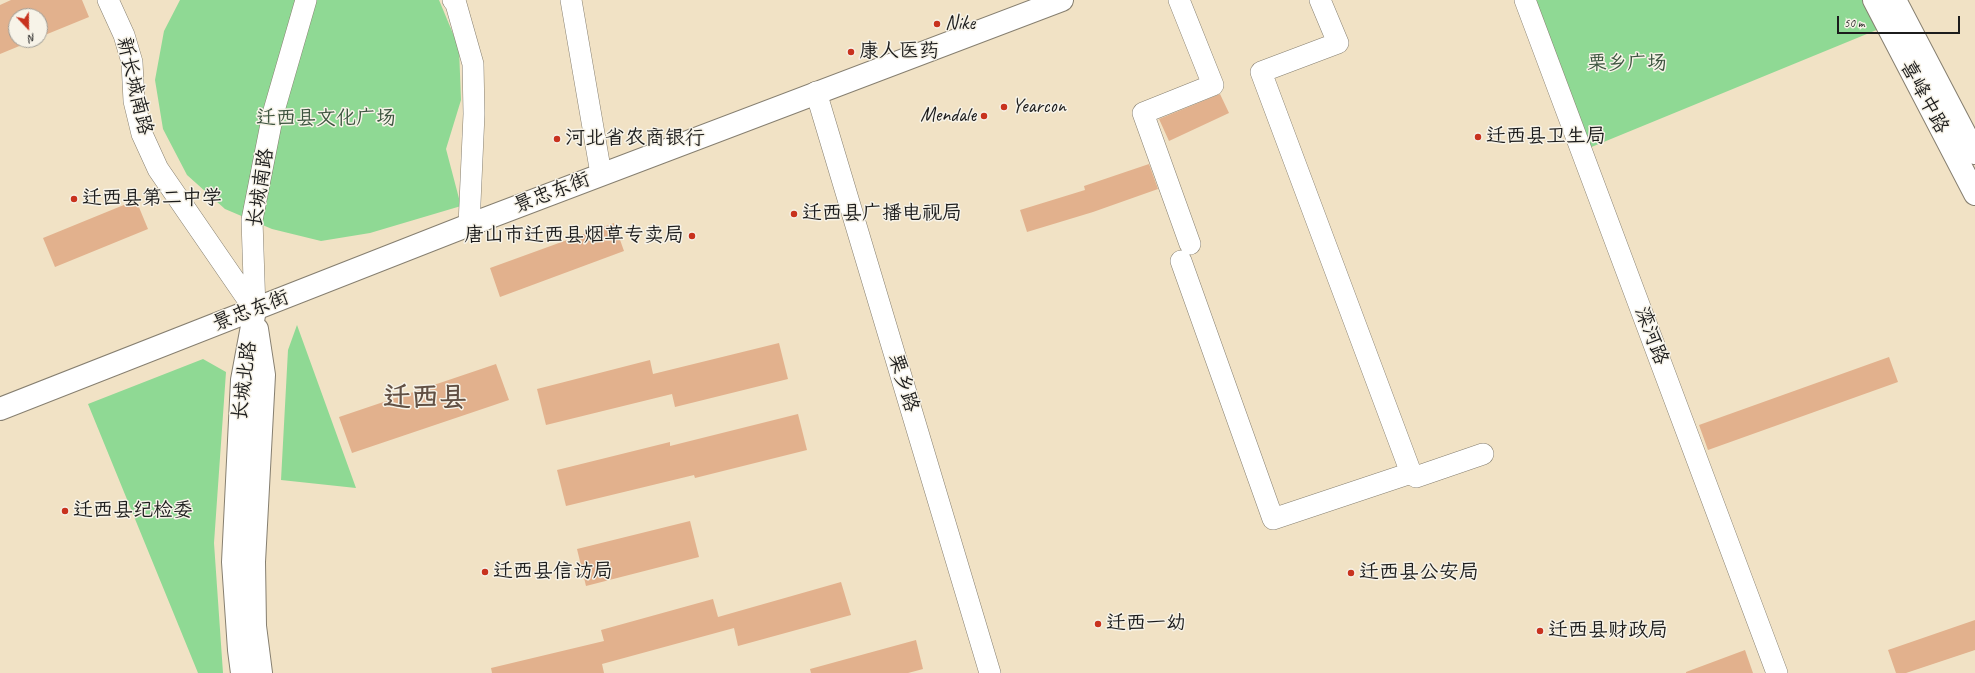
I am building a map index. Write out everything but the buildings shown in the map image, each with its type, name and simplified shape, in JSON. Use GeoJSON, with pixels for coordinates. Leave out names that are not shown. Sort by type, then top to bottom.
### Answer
{"type":"FeatureCollection","features":[{"type":"Feature","properties":{"kind":"main road","name":"景忠东街"},"geometry":{"type":"LineString","coordinates":[[0,409],[468,225],[1062,0]]}},
{"type":"Feature","properties":{"kind":"main road","name":"喜峰中路"},"geometry":{"type":"LineString","coordinates":[[1874,0],[1975,194]]}},
{"type":"Feature","properties":{"kind":"main road","name":"喜峰中路"},"geometry":{"type":"LineString","coordinates":[[1895,0],[1975,153]]}},
{"type":"Feature","properties":{"kind":"main road","name":"长城北路"},"geometry":{"type":"LineString","coordinates":[[242,673],[233,562],[242,380],[255,310]]}},
{"type":"Feature","properties":{"kind":"main road","name":"长城北路"},"geometry":{"type":"LineString","coordinates":[[255,310],[264,375],[254,562],[255,626],[261,673]]}},
{"type":"Feature","properties":{"kind":"street","name":"新长城南路"},"geometry":{"type":"LineString","coordinates":[[108,0],[124,35],[132,62],[134,101],[142,134],[158,169],[255,310]]}},
{"type":"Feature","properties":{"kind":"street","name":"长城南路"},"geometry":{"type":"LineString","coordinates":[[255,310],[252,220],[273,114],[306,0]]}},
{"type":"Feature","properties":{"kind":"street"},"geometry":{"type":"LineString","coordinates":[[453,0],[456,4],[473,64],[474,114],[468,225]]}},
{"type":"Feature","properties":{"kind":"street"},"geometry":{"type":"LineString","coordinates":[[571,0],[601,174]]}},
{"type":"Feature","properties":{"kind":"street"},"geometry":{"type":"LineString","coordinates":[[1179,0],[1214,85],[1143,113],[1186,252],[1273,519],[1411,473]]}},
{"type":"Feature","properties":{"kind":"street"},"geometry":{"type":"LineString","coordinates":[[1320,0],[1338,43],[1261,72],[1411,473],[1416,477],[1483,454]]}},
{"type":"Feature","properties":{"kind":"street","name":"滦河路"},"geometry":{"type":"LineString","coordinates":[[1525,0],[1777,673]]}},
{"type":"Feature","properties":{"kind":"street","name":"栗乡路"},"geometry":{"type":"LineString","coordinates":[[816,92],[990,673]]}},
{"type":"Feature","properties":{"kind":"green space","name":"迁西县文化广场"},"geometry":{"type":"Polygon","coordinates":[[[180,0],[439,0],[459,48],[461,100],[446,149],[461,206],[370,233],[321,241],[272,229],[225,209],[187,175],[163,129],[155,80],[164,31],[180,0]]]}},
{"type":"Feature","properties":{"kind":"green space","name":"栗乡广场"},"geometry":{"type":"Polygon","coordinates":[[[1534,0],[1865,0],[1879,29],[1589,148],[1534,0]]]}},
{"type":"Feature","properties":{"kind":"green space"},"geometry":{"type":"Polygon","coordinates":[[[297,325],[356,488],[281,480],[288,350],[297,325]]]}},
{"type":"Feature","properties":{"kind":"green space"},"geometry":{"type":"Polygon","coordinates":[[[203,359],[226,372],[214,543],[223,673],[198,673],[88,404],[203,359]]]}},
{"type":"Feature","properties":{"kind":"place","name":"Nike"},"geometry":{"type":"Point","coordinates":[937,24]}},
{"type":"Feature","properties":{"kind":"place","name":"康人医药"},"geometry":{"type":"Point","coordinates":[851,52]}},
{"type":"Feature","properties":{"kind":"place","name":"Yearcon"},"geometry":{"type":"Point","coordinates":[1004,107]}},
{"type":"Feature","properties":{"kind":"place","name":"Mendale"},"geometry":{"type":"Point","coordinates":[984,116]}},
{"type":"Feature","properties":{"kind":"place","name":"迁西县卫生局"},"geometry":{"type":"Point","coordinates":[1478,137]}},
{"type":"Feature","properties":{"kind":"place","name":"河北省农商银行"},"geometry":{"type":"Point","coordinates":[557,139]}},
{"type":"Feature","properties":{"kind":"place","name":"迁西县第二中学"},"geometry":{"type":"Point","coordinates":[74,199]}},
{"type":"Feature","properties":{"kind":"place","name":"迁西县广播电视局"},"geometry":{"type":"Point","coordinates":[794,214]}},
{"type":"Feature","properties":{"kind":"place","name":"唐山市迁西县烟草专卖局"},"geometry":{"type":"Point","coordinates":[692,236]}},
{"type":"Feature","properties":{"kind":"place","name":"迁西县纪检委"},"geometry":{"type":"Point","coordinates":[65,511]}},
{"type":"Feature","properties":{"kind":"place","name":"迁西县信访局"},"geometry":{"type":"Point","coordinates":[485,572]}},
{"type":"Feature","properties":{"kind":"place","name":"迁西县公安局"},"geometry":{"type":"Point","coordinates":[1351,573]}},
{"type":"Feature","properties":{"kind":"place","name":"迁西一幼"},"geometry":{"type":"Point","coordinates":[1098,624]}},
{"type":"Feature","properties":{"kind":"place","name":"迁西县财政局"},"geometry":{"type":"Point","coordinates":[1540,631]}},
{"type":"Feature","properties":{"kind":"district","name":"迁西县"},"geometry":{"type":"Point","coordinates":[425,399]}}]}
